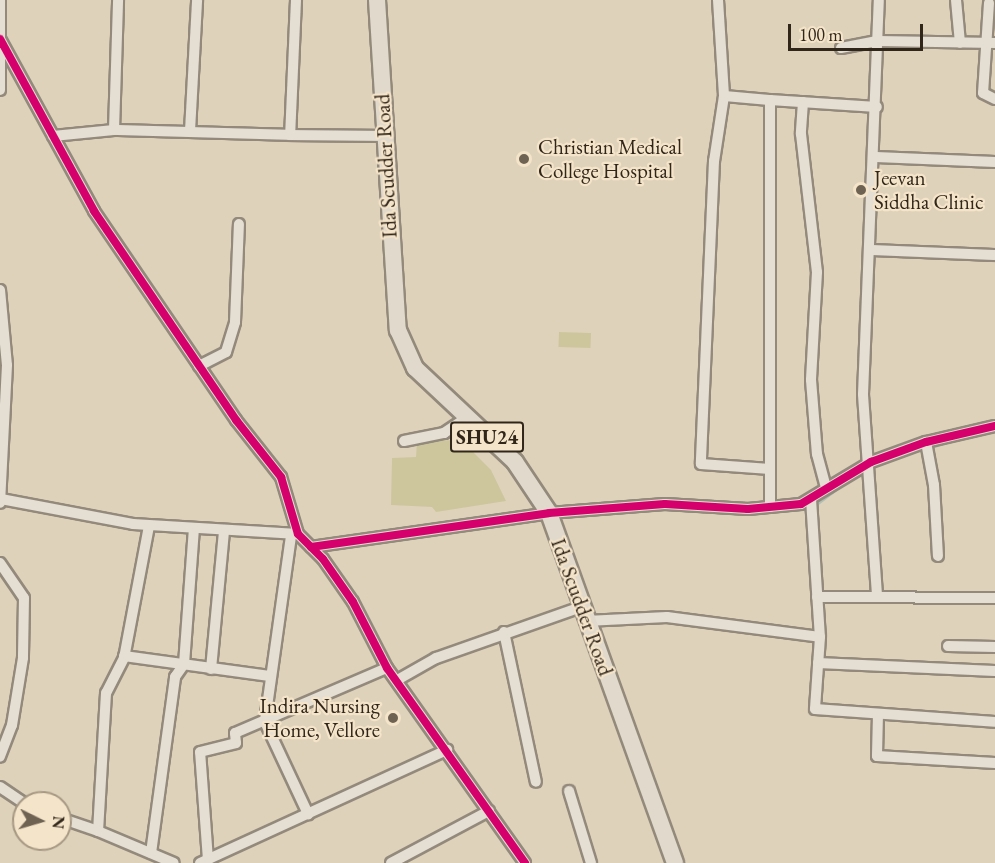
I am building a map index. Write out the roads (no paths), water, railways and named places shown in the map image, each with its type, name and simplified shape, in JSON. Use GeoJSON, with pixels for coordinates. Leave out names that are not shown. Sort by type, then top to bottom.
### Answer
{"type":"FeatureCollection","features":[{"type":"Feature","properties":{"kind":"main road","name":"Ida Scudder Road"},"geometry":{"type":"LineString","coordinates":[[375,0],[398,330],[415,368],[515,462],[549,513],[675,863]]}},
{"type":"Feature","properties":{"kind":"street"},"geometry":{"type":"LineString","coordinates":[[0,0],[0,90]]}},
{"type":"Feature","properties":{"kind":"street"},"geometry":{"type":"LineString","coordinates":[[114,130],[118,0]]}},
{"type":"Feature","properties":{"kind":"street"},"geometry":{"type":"LineString","coordinates":[[190,131],[197,0]]}},
{"type":"Feature","properties":{"kind":"street"},"geometry":{"type":"LineString","coordinates":[[290,135],[296,0]]}},
{"type":"Feature","properties":{"kind":"street"},"geometry":{"type":"LineString","coordinates":[[718,0],[724,96],[714,161],[702,464],[770,470]]}},
{"type":"Feature","properties":{"kind":"street"},"geometry":{"type":"LineString","coordinates":[[877,595],[863,394],[876,157],[879,0]]}},
{"type":"Feature","properties":{"kind":"street"},"geometry":{"type":"LineString","coordinates":[[956,0],[960,43]]}},
{"type":"Feature","properties":{"kind":"street"},"geometry":{"type":"LineString","coordinates":[[989,3],[991,43],[983,93],[995,99]]}},
{"type":"Feature","properties":{"kind":"street"},"geometry":{"type":"LineString","coordinates":[[0,39],[94,211],[199,366],[281,477],[294,535],[270,676],[265,722],[308,814]]}},
{"type":"Feature","properties":{"kind":"street"},"geometry":{"type":"LineString","coordinates":[[841,48],[878,41],[991,43]]}},
{"type":"Feature","properties":{"kind":"street"},"geometry":{"type":"LineString","coordinates":[[724,96],[877,107]]}},
{"type":"Feature","properties":{"kind":"street"},"geometry":{"type":"LineString","coordinates":[[770,100],[770,507]]}},
{"type":"Feature","properties":{"kind":"street"},"geometry":{"type":"LineString","coordinates":[[803,102],[801,134],[817,272],[811,380],[818,454],[826,487]]}},
{"type":"Feature","properties":{"kind":"street"},"geometry":{"type":"LineString","coordinates":[[53,136],[114,130],[385,136]]}},
{"type":"Feature","properties":{"kind":"street"},"geometry":{"type":"LineString","coordinates":[[876,157],[995,162]]}},
{"type":"Feature","properties":{"kind":"street"},"geometry":{"type":"LineString","coordinates":[[199,366],[226,352],[235,322],[239,224]]}},
{"type":"Feature","properties":{"kind":"street"},"geometry":{"type":"LineString","coordinates":[[871,250],[995,255]]}},
{"type":"Feature","properties":{"kind":"street"},"geometry":{"type":"LineString","coordinates":[[0,290],[3,381],[0,501],[149,526],[294,535],[311,547],[353,602],[387,668],[399,679],[525,863]]}},
{"type":"Feature","properties":{"kind":"street"},"geometry":{"type":"LineString","coordinates":[[404,441],[444,433],[466,418]]}},
{"type":"Feature","properties":{"kind":"street"},"geometry":{"type":"LineString","coordinates":[[311,547],[549,513],[665,504],[770,507],[811,499],[826,487],[869,463],[926,442],[995,426]]}},
{"type":"Feature","properties":{"kind":"street"},"geometry":{"type":"LineString","coordinates":[[926,442],[934,485],[938,556]]}},
{"type":"Feature","properties":{"kind":"street"},"geometry":{"type":"LineString","coordinates":[[811,499],[820,637],[815,709],[995,722]]}},
{"type":"Feature","properties":{"kind":"street"},"geometry":{"type":"LineString","coordinates":[[98,831],[106,693],[124,656],[149,526]]}},
{"type":"Feature","properties":{"kind":"street"},"geometry":{"type":"LineString","coordinates":[[151,853],[175,677],[184,664],[194,529]]}},
{"type":"Feature","properties":{"kind":"street"},"geometry":{"type":"LineString","coordinates":[[211,669],[224,531]]}},
{"type":"Feature","properties":{"kind":"street"},"geometry":{"type":"LineString","coordinates":[[0,564],[24,598],[23,658],[12,725],[0,757]]}},
{"type":"Feature","properties":{"kind":"street"},"geometry":{"type":"LineString","coordinates":[[817,597],[877,595],[995,598]]}},
{"type":"Feature","properties":{"kind":"street"},"geometry":{"type":"LineString","coordinates":[[399,679],[436,658],[504,632],[584,614],[667,617],[820,637]]}},
{"type":"Feature","properties":{"kind":"street"},"geometry":{"type":"LineString","coordinates":[[504,632],[536,782]]}},
{"type":"Feature","properties":{"kind":"street"},"geometry":{"type":"LineString","coordinates":[[948,646],[995,647]]}},
{"type":"Feature","properties":{"kind":"street"},"geometry":{"type":"LineString","coordinates":[[124,656],[270,676]]}},
{"type":"Feature","properties":{"kind":"street"},"geometry":{"type":"LineString","coordinates":[[818,663],[995,671]]}},
{"type":"Feature","properties":{"kind":"street"},"geometry":{"type":"LineString","coordinates":[[387,668],[235,733],[236,743],[200,752],[204,861],[447,750]]}},
{"type":"Feature","properties":{"kind":"street"},"geometry":{"type":"LineString","coordinates":[[878,714],[877,756],[995,763]]}},
{"type":"Feature","properties":{"kind":"street"},"geometry":{"type":"LineString","coordinates":[[569,791],[591,863]]}},
{"type":"Feature","properties":{"kind":"street"},"geometry":{"type":"LineString","coordinates":[[391,863],[489,811]]}},
{"type":"Feature","properties":{"kind":"street"},"geometry":{"type":"LineString","coordinates":[[72,822],[174,863]]}},
{"type":"Feature","properties":{"kind":"waterway"},"geometry":{"type":"LineString","coordinates":[[934,446],[944,443]]}},
{"type":"Feature","properties":{"kind":"waterway"},"geometry":{"type":"LineString","coordinates":[[815,505],[836,489]]}},
{"type":"Feature","properties":{"kind":"place","name":"Christian Medical College Hospital"},"geometry":{"type":"Point","coordinates":[524,159]}},
{"type":"Feature","properties":{"kind":"place","name":"Jeevan Siddha Clinic"},"geometry":{"type":"Point","coordinates":[861,190]}},
{"type":"Feature","properties":{"kind":"place","name":"Indira Nursing Home, Vellore"},"geometry":{"type":"Point","coordinates":[393,718]}}]}
